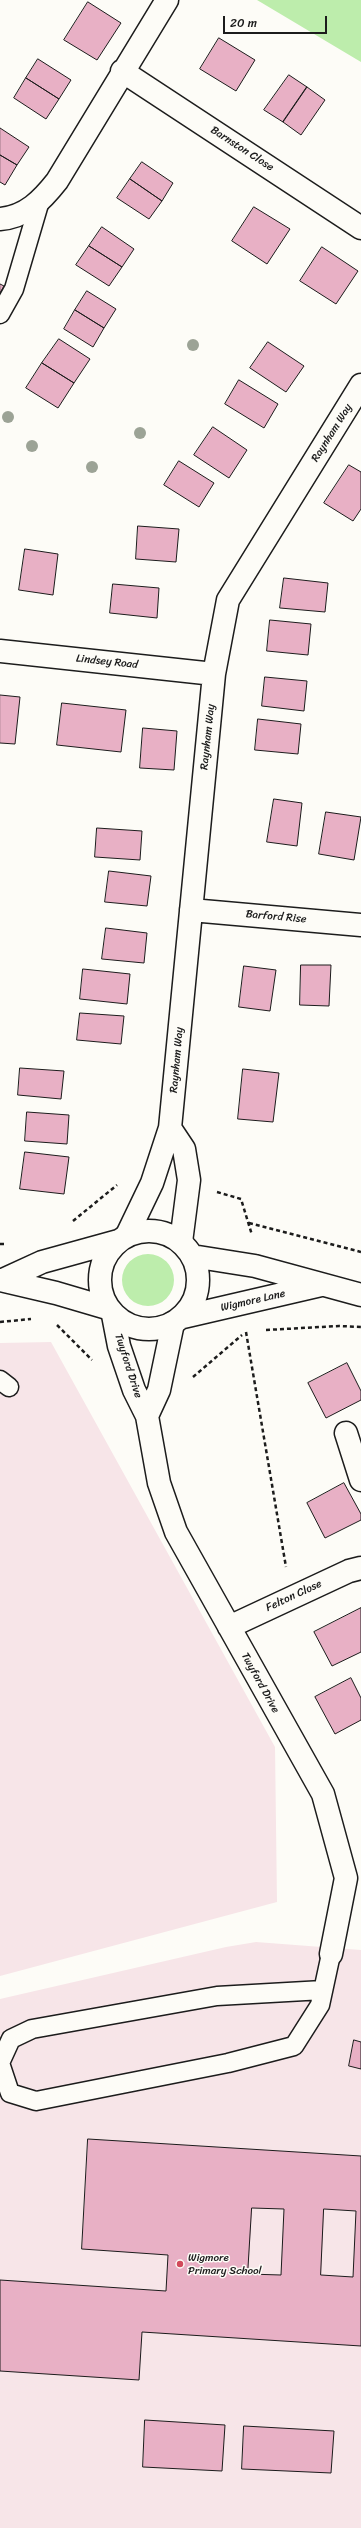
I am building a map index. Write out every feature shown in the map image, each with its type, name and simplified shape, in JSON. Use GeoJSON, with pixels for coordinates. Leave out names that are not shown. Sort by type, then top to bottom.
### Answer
{"type":"FeatureCollection","features":[{"type":"Feature","properties":{"kind":"street"},"geometry":{"type":"LineString","coordinates":[[0,219],[10,218],[38,204],[57,181],[122,71],[167,0]]}},
{"type":"Feature","properties":{"kind":"street","name":"Barnston Close"},"geometry":{"type":"LineString","coordinates":[[122,71],[361,228]]}},
{"type":"Feature","properties":{"kind":"street","name":"Raynham Way"},"geometry":{"type":"LineString","coordinates":[[122,1238],[154,1178],[170,1128],[214,674],[228,600],[359,395]]}},
{"type":"Feature","properties":{"kind":"street","name":"Lindsey Road"},"geometry":{"type":"LineString","coordinates":[[0,651],[214,674]]}},
{"type":"Feature","properties":{"kind":"street","name":"Barford Rise"},"geometry":{"type":"LineString","coordinates":[[191,910],[361,925]]}},
{"type":"Feature","properties":{"kind":"street"},"geometry":{"type":"LineString","coordinates":[[170,1128],[184,1149],[189,1180],[187,1249],[199,1277],[195,1298],[178,1320]]}},
{"type":"Feature","properties":{"kind":"street","name":"Wigmore Lane"},"geometry":{"type":"LineString","coordinates":[[1,1280],[42,1262],[122,1238],[155,1230],[168,1234],[187,1249],[361,1294]]}},
{"type":"Feature","properties":{"kind":"street"},"geometry":{"type":"LineString","coordinates":[[110,1311],[102,1297],[100,1273],[103,1261],[122,1238]]}},
{"type":"Feature","properties":{"kind":"street","name":"Wigmore Lane"},"geometry":{"type":"LineString","coordinates":[[1,1280],[110,1311],[126,1325],[142,1329],[158,1329],[178,1320],[322,1285]]}},
{"type":"Feature","properties":{"kind":"street","name":"Twyford Drive"},"geometry":{"type":"LineString","coordinates":[[110,1311],[118,1346],[134,1390],[147,1416],[159,1484],[176,1532],[323,1794],[354,1878],[331,1954]]}},
{"type":"Feature","properties":{"kind":"street","name":"Twyford Drive"},"geometry":{"type":"LineString","coordinates":[[147,1416],[160,1390],[178,1320]]}},
{"type":"Feature","properties":{"kind":"street"},"geometry":{"type":"LineString","coordinates":[[346,1434],[361,1480]]}},
{"type":"Feature","properties":{"kind":"street","name":"Felton Close"},"geometry":{"type":"LineString","coordinates":[[229,1627],[349,1570],[361,1568]]}},
{"type":"Feature","properties":{"kind":"lane"},"geometry":{"type":"LineString","coordinates":[[0,314],[14,289],[38,204]]}},
{"type":"Feature","properties":{"kind":"lane"},"geometry":{"type":"LineString","coordinates":[[323,1990],[217,1996],[32,2029],[11,2039],[0,2063],[10,2093],[36,2101],[228,2063],[294,2046],[320,2005],[331,1954]]}},
{"type":"Feature","properties":{"kind":"path"},"geometry":{"type":"LineString","coordinates":[[70,1224],[122,1180]]}},
{"type":"Feature","properties":{"kind":"path"},"geometry":{"type":"LineString","coordinates":[[212,1191],[241,1199],[255,1243]]}},
{"type":"Feature","properties":{"kind":"path"},"geometry":{"type":"LineString","coordinates":[[249,1223],[361,1252]]}},
{"type":"Feature","properties":{"kind":"path"},"geometry":{"type":"LineString","coordinates":[[0,1244],[14,1245]]}},
{"type":"Feature","properties":{"kind":"path"},"geometry":{"type":"LineString","coordinates":[[0,1322],[36,1319]]}},
{"type":"Feature","properties":{"kind":"path"},"geometry":{"type":"LineString","coordinates":[[55,1323],[97,1366]]}},
{"type":"Feature","properties":{"kind":"path"},"geometry":{"type":"LineString","coordinates":[[261,1330],[339,1326],[361,1327]]}},
{"type":"Feature","properties":{"kind":"path"},"geometry":{"type":"LineString","coordinates":[[246,1331],[286,1568]]}},
{"type":"Feature","properties":{"kind":"path"},"geometry":{"type":"LineString","coordinates":[[189,1381],[246,1331],[254,1331]]}},
{"type":"Feature","properties":{"kind":"shaded area"},"geometry":{"type":"Polygon","coordinates":[[[51,1342],[275,1747],[277,1902],[0,1976],[0,1343],[51,1342]]]}},
{"type":"Feature","properties":{"kind":"shaded area","name":"Wigmore Primary School"},"geometry":{"type":"Polygon","coordinates":[[[256,1942],[361,1950],[361,2528],[0,2528],[0,1999],[226,1947],[256,1942]]]}},
{"type":"Feature","properties":{"kind":"green space"},"geometry":{"type":"Polygon","coordinates":[[[257,0],[361,0],[361,62],[257,0]]]}},
{"type":"Feature","properties":{"kind":"green space"},"geometry":{"type":"Polygon","coordinates":[[[143,1254],[153,1254],[167,1261],[174,1275],[174,1285],[167,1299],[153,1306],[143,1306],[133,1302],[126,1295],[122,1285],[122,1275],[126,1265],[133,1258],[143,1254]]]}},
{"type":"Feature","properties":{"kind":"building"},"geometry":{"type":"Polygon","coordinates":[[[88,2],[121,23],[97,60],[64,40],[88,2]]]}},
{"type":"Feature","properties":{"kind":"building"},"geometry":{"type":"Polygon","coordinates":[[[219,38],[255,60],[236,91],[200,69],[219,38]]]}},
{"type":"Feature","properties":{"kind":"building"},"geometry":{"type":"Polygon","coordinates":[[[38,59],[71,80],[59,99],[26,78],[38,59]]]}},
{"type":"Feature","properties":{"kind":"building"},"geometry":{"type":"Polygon","coordinates":[[[289,75],[307,87],[283,122],[264,110],[289,75]]]}},
{"type":"Feature","properties":{"kind":"building"},"geometry":{"type":"Polygon","coordinates":[[[26,78],[59,99],[46,119],[14,98],[26,78]]]}},
{"type":"Feature","properties":{"kind":"building"},"geometry":{"type":"Polygon","coordinates":[[[307,87],[325,100],[301,135],[283,122],[307,87]]]}},
{"type":"Feature","properties":{"kind":"building"},"geometry":{"type":"Polygon","coordinates":[[[0,128],[29,147],[17,165],[0,155],[0,128]]]}},
{"type":"Feature","properties":{"kind":"building"},"geometry":{"type":"Polygon","coordinates":[[[0,155],[17,165],[5,185],[0,182],[0,155]]]}},
{"type":"Feature","properties":{"kind":"building"},"geometry":{"type":"Polygon","coordinates":[[[142,162],[173,183],[162,201],[130,179],[142,162]]]}},
{"type":"Feature","properties":{"kind":"building"},"geometry":{"type":"Polygon","coordinates":[[[130,179],[162,201],[149,219],[117,198],[130,179]]]}},
{"type":"Feature","properties":{"kind":"building"},"geometry":{"type":"Polygon","coordinates":[[[254,207],[290,229],[267,264],[232,241],[254,207]]]}},
{"type":"Feature","properties":{"kind":"building"},"geometry":{"type":"Polygon","coordinates":[[[102,227],[134,249],[122,267],[89,246],[102,227]]]}},
{"type":"Feature","properties":{"kind":"building"},"geometry":{"type":"Polygon","coordinates":[[[89,246],[122,267],[109,286],[76,265],[89,246]]]}},
{"type":"Feature","properties":{"kind":"building"},"geometry":{"type":"Polygon","coordinates":[[[322,247],[358,271],[336,304],[300,281],[322,247]]]}},
{"type":"Feature","properties":{"kind":"building"},"geometry":{"type":"Polygon","coordinates":[[[0,284],[4,286],[0,293],[0,284]]]}},
{"type":"Feature","properties":{"kind":"building"},"geometry":{"type":"Polygon","coordinates":[[[87,291],[116,309],[104,328],[75,310],[87,291]]]}},
{"type":"Feature","properties":{"kind":"building"},"geometry":{"type":"Polygon","coordinates":[[[75,310],[104,328],[93,347],[64,329],[75,310]]]}},
{"type":"Feature","properties":{"kind":"building"},"geometry":{"type":"Polygon","coordinates":[[[59,339],[90,359],[74,383],[42,363],[59,339]]]}},
{"type":"Feature","properties":{"kind":"building"},"geometry":{"type":"Polygon","coordinates":[[[268,342],[304,366],[286,392],[250,368],[268,342]]]}},
{"type":"Feature","properties":{"kind":"building"},"geometry":{"type":"Polygon","coordinates":[[[42,363],[74,383],[58,408],[26,388],[42,363]]]}},
{"type":"Feature","properties":{"kind":"building"},"geometry":{"type":"Polygon","coordinates":[[[239,380],[278,404],[264,428],[225,404],[239,380]]]}},
{"type":"Feature","properties":{"kind":"building"},"geometry":{"type":"Polygon","coordinates":[[[213,427],[247,450],[229,478],[194,455],[213,427]]]}},
{"type":"Feature","properties":{"kind":"building"},"geometry":{"type":"Polygon","coordinates":[[[179,461],[214,483],[199,507],[164,485],[179,461]]]}},
{"type":"Feature","properties":{"kind":"building"},"geometry":{"type":"Polygon","coordinates":[[[349,465],[361,472],[361,509],[353,521],[324,503],[349,465]]]}},
{"type":"Feature","properties":{"kind":"building"},"geometry":{"type":"Polygon","coordinates":[[[138,526],[179,529],[176,562],[136,559],[138,526]]]}},
{"type":"Feature","properties":{"kind":"building"},"geometry":{"type":"Polygon","coordinates":[[[25,549],[58,554],[53,595],[19,590],[25,549]]]}},
{"type":"Feature","properties":{"kind":"building"},"geometry":{"type":"Polygon","coordinates":[[[284,578],[328,583],[325,612],[280,608],[284,578]]]}},
{"type":"Feature","properties":{"kind":"building"},"geometry":{"type":"Polygon","coordinates":[[[113,584],[159,588],[157,618],[110,613],[113,584]]]}},
{"type":"Feature","properties":{"kind":"building"},"geometry":{"type":"Polygon","coordinates":[[[270,620],[311,624],[308,655],[267,651],[270,620]]]}},
{"type":"Feature","properties":{"kind":"building"},"geometry":{"type":"Polygon","coordinates":[[[265,677],[307,681],[304,711],[262,706],[265,677]]]}},
{"type":"Feature","properties":{"kind":"building"},"geometry":{"type":"Polygon","coordinates":[[[0,695],[20,697],[15,744],[0,743],[0,695]]]}},
{"type":"Feature","properties":{"kind":"building"},"geometry":{"type":"Polygon","coordinates":[[[62,703],[126,710],[121,752],[57,745],[62,703]]]}},
{"type":"Feature","properties":{"kind":"building"},"geometry":{"type":"Polygon","coordinates":[[[258,719],[301,724],[298,754],[255,750],[258,719]]]}},
{"type":"Feature","properties":{"kind":"building"},"geometry":{"type":"Polygon","coordinates":[[[143,728],[177,731],[174,770],[140,768],[143,728]]]}},
{"type":"Feature","properties":{"kind":"building"},"geometry":{"type":"Polygon","coordinates":[[[274,799],[302,803],[297,846],[267,842],[274,799]]]}},
{"type":"Feature","properties":{"kind":"building"},"geometry":{"type":"Polygon","coordinates":[[[326,812],[361,817],[354,860],[319,854],[326,812]]]}},
{"type":"Feature","properties":{"kind":"building"},"geometry":{"type":"Polygon","coordinates":[[[97,828],[142,831],[140,860],[95,857],[97,828]]]}},
{"type":"Feature","properties":{"kind":"building"},"geometry":{"type":"Polygon","coordinates":[[[109,871],[151,876],[147,906],[105,902],[109,871]]]}},
{"type":"Feature","properties":{"kind":"building"},"geometry":{"type":"Polygon","coordinates":[[[106,928],[147,933],[144,963],[102,959],[106,928]]]}},
{"type":"Feature","properties":{"kind":"building"},"geometry":{"type":"Polygon","coordinates":[[[301,965],[331,965],[329,1006],[300,1005],[301,965]]]}},
{"type":"Feature","properties":{"kind":"building"},"geometry":{"type":"Polygon","coordinates":[[[244,966],[276,970],[270,1011],[239,1007],[244,966]]]}},
{"type":"Feature","properties":{"kind":"building"},"geometry":{"type":"Polygon","coordinates":[[[83,969],[130,974],[127,1004],[80,999],[83,969]]]}},
{"type":"Feature","properties":{"kind":"building"},"geometry":{"type":"Polygon","coordinates":[[[80,1013],[124,1016],[121,1044],[77,1040],[80,1013]]]}},
{"type":"Feature","properties":{"kind":"building"},"geometry":{"type":"Polygon","coordinates":[[[20,1068],[64,1071],[61,1099],[18,1095],[20,1068]]]}},
{"type":"Feature","properties":{"kind":"building"},"geometry":{"type":"Polygon","coordinates":[[[243,1069],[279,1073],[273,1122],[238,1119],[243,1069]]]}},
{"type":"Feature","properties":{"kind":"building"},"geometry":{"type":"Polygon","coordinates":[[[27,1112],[69,1115],[67,1144],[25,1141],[27,1112]]]}},
{"type":"Feature","properties":{"kind":"building"},"geometry":{"type":"Polygon","coordinates":[[[25,1152],[69,1157],[64,1194],[20,1189],[25,1152]]]}},
{"type":"Feature","properties":{"kind":"building"},"geometry":{"type":"Polygon","coordinates":[[[347,1363],[361,1391],[361,1400],[326,1418],[308,1383],[347,1363]]]}},
{"type":"Feature","properties":{"kind":"building"},"geometry":{"type":"Polygon","coordinates":[[[344,1483],[361,1514],[361,1520],[325,1538],[307,1503],[344,1483]]]}},
{"type":"Feature","properties":{"kind":"building"},"geometry":{"type":"Polygon","coordinates":[[[361,1608],[361,1652],[332,1666],[314,1632],[361,1608]]]}},
{"type":"Feature","properties":{"kind":"building"},"geometry":{"type":"Polygon","coordinates":[[[351,1678],[361,1698],[361,1720],[335,1734],[315,1697],[351,1678]]]}},
{"type":"Feature","properties":{"kind":"building"},"geometry":{"type":"Polygon","coordinates":[[[354,2040],[361,2042],[361,2069],[349,2066],[354,2040]]]}},
{"type":"Feature","properties":{"kind":"building"},"geometry":{"type":"Polygon","coordinates":[[[88,2139],[361,2156],[361,2346],[142,2332],[139,2380],[0,2371],[0,2280],[166,2291],[168,2255],[82,2249],[88,2139]],[[252,2208],[248,2274],[281,2275],[284,2209],[252,2208]],[[324,2209],[321,2275],[353,2277],[356,2211],[324,2209]]]}},
{"type":"Feature","properties":{"kind":"building"},"geometry":{"type":"Polygon","coordinates":[[[145,2420],[225,2425],[222,2471],[143,2467],[145,2420]]]}},
{"type":"Feature","properties":{"kind":"building"},"geometry":{"type":"Polygon","coordinates":[[[244,2426],[334,2431],[331,2473],[242,2469],[244,2426]]]}},
{"type":"Feature","properties":{"kind":"place","name":"Wigmore Primary School"},"geometry":{"type":"Point","coordinates":[180,2264]}}]}
